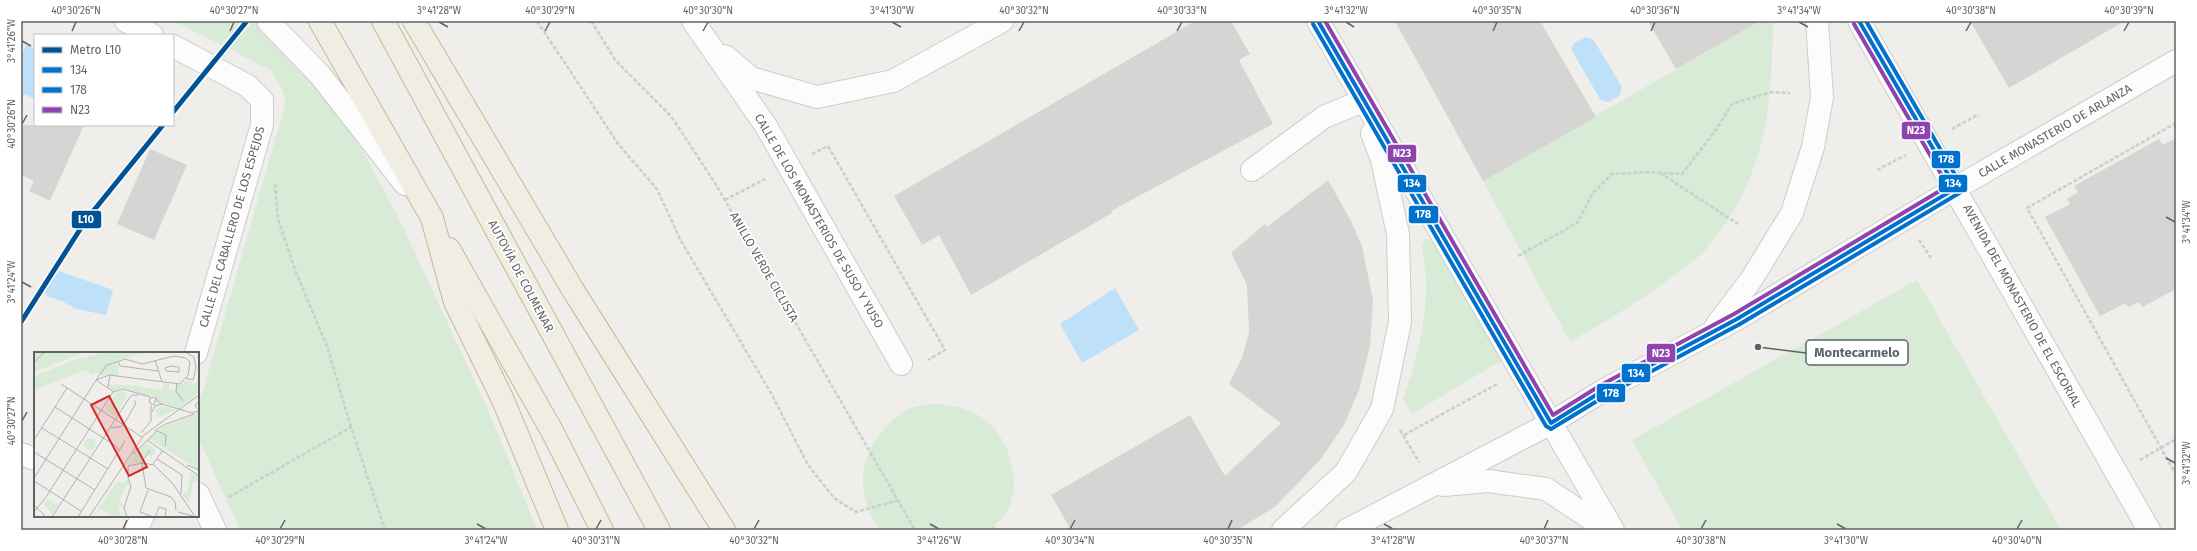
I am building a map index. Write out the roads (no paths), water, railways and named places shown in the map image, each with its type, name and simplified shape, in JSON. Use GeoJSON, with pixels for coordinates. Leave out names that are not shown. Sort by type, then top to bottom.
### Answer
{"type":"FeatureCollection","features":[{"type":"Feature","properties":{"kind":"highway"},"geometry":{"type":"LineString","coordinates":[[320,21],[552,431],[602,530]]}},
{"type":"Feature","properties":{"kind":"highway","name":"AUTOVÍA DE COLMENAR"},"geometry":{"type":"LineString","coordinates":[[383,21],[659,530]]}},
{"type":"Feature","properties":{"kind":"highway"},"geometry":{"type":"LineString","coordinates":[[414,21],[573,290],[724,530]]}},
{"type":"Feature","properties":{"kind":"highway"},"geometry":{"type":"LineString","coordinates":[[432,218],[455,302],[503,400],[557,530]]}},
{"type":"Feature","properties":{"kind":"street"},"geometry":{"type":"LineString","coordinates":[[126,21],[150,34]]}},
{"type":"Feature","properties":{"kind":"street"},"geometry":{"type":"LineString","coordinates":[[268,21],[320,75],[432,218]]}},
{"type":"Feature","properties":{"kind":"street"},"geometry":{"type":"LineString","coordinates":[[698,29],[752,78],[817,97],[893,81],[1002,21]]}},
{"type":"Feature","properties":{"kind":"street"},"geometry":{"type":"LineString","coordinates":[[1318,21],[1613,530]]}},
{"type":"Feature","properties":{"kind":"street"},"geometry":{"type":"LineString","coordinates":[[1711,334],[1752,280],[1792,213],[1814,147],[1822,97],[1817,21]]}},
{"type":"Feature","properties":{"kind":"street","name":"AVENIDA DEL MONASTERIO DE EL ESCORIAL"},"geometry":{"type":"LineString","coordinates":[[1859,21],[1956,188],[2149,530]]}},
{"type":"Feature","properties":{"kind":"street","name":"CALLE DE LOS MONASTERIOS DE SUSO Y YUSO"},"geometry":{"type":"LineString","coordinates":[[698,29],[766,126],[902,364]]}},
{"type":"Feature","properties":{"kind":"street","name":"CALLE DEL CABALLERO DE LOS ESPEJOS"},"geometry":{"type":"LineString","coordinates":[[174,47],[248,86],[262,100],[262,125],[196,352]]}},
{"type":"Feature","properties":{"kind":"street","name":"CALLE MONASTERIO DE ARLANZA"},"geometry":{"type":"LineString","coordinates":[[1352,529],[1551,423],[1604,390],[1711,334],[1956,188],[2176,61]]}},
{"type":"Feature","properties":{"kind":"street"},"geometry":{"type":"LineString","coordinates":[[1283,530],[1346,472],[1382,409],[1400,322],[1398,234],[1382,160],[1350,76]]}},
{"type":"Feature","properties":{"kind":"street"},"geometry":{"type":"LineString","coordinates":[[1252,170],[1324,117],[1360,102]]}},
{"type":"Feature","properties":{"kind":"street"},"geometry":{"type":"LineString","coordinates":[[21,454],[34,459]]}},
{"type":"Feature","properties":{"kind":"street","name":"CALLE MONASTERIO DE ARLANZA"},"geometry":{"type":"LineString","coordinates":[[1434,486],[1488,481],[1546,489],[1608,530]]}},
{"type":"Feature","properties":{"kind":"street"},"geometry":{"type":"LineString","coordinates":[[199,496],[215,530]]}},
{"type":"Feature","properties":{"kind":"street"},"geometry":{"type":"LineString","coordinates":[[136,530],[142,517]]}},
{"type":"Feature","properties":{"kind":"water"},"geometry":{"type":"Polygon","coordinates":[[[1586,37],[1593,39],[1622,87],[1619,96],[1607,102],[1600,99],[1571,49],[1574,43],[1586,37]]]}},
{"type":"Feature","properties":{"kind":"water"},"geometry":{"type":"Polygon","coordinates":[[[26,45],[34,49],[34,96],[33,98],[24,94],[21,101],[21,56],[26,45]]]}},
{"type":"Feature","properties":{"kind":"water"},"geometry":{"type":"Polygon","coordinates":[[[56,270],[113,290],[106,315],[76,309],[62,301],[47,296],[45,292],[56,270]]]}},
{"type":"Feature","properties":{"kind":"water"},"geometry":{"type":"Polygon","coordinates":[[[1115,288],[1139,330],[1082,363],[1060,324],[1115,288]]]}},
{"type":"Feature","properties":{"kind":"metro line","name":"L10"},"geometry":{"type":"LineString","coordinates":[[174,111],[247,21]]}},
{"type":"Feature","properties":{"kind":"metro line","name":"L10"},"geometry":{"type":"LineString","coordinates":[[21,322],[86,220],[162,126]]}},
{"type":"Feature","properties":{"kind":"place","name":"Montecarmelo"},"geometry":{"type":"Point","coordinates":[1758,347]}}]}
